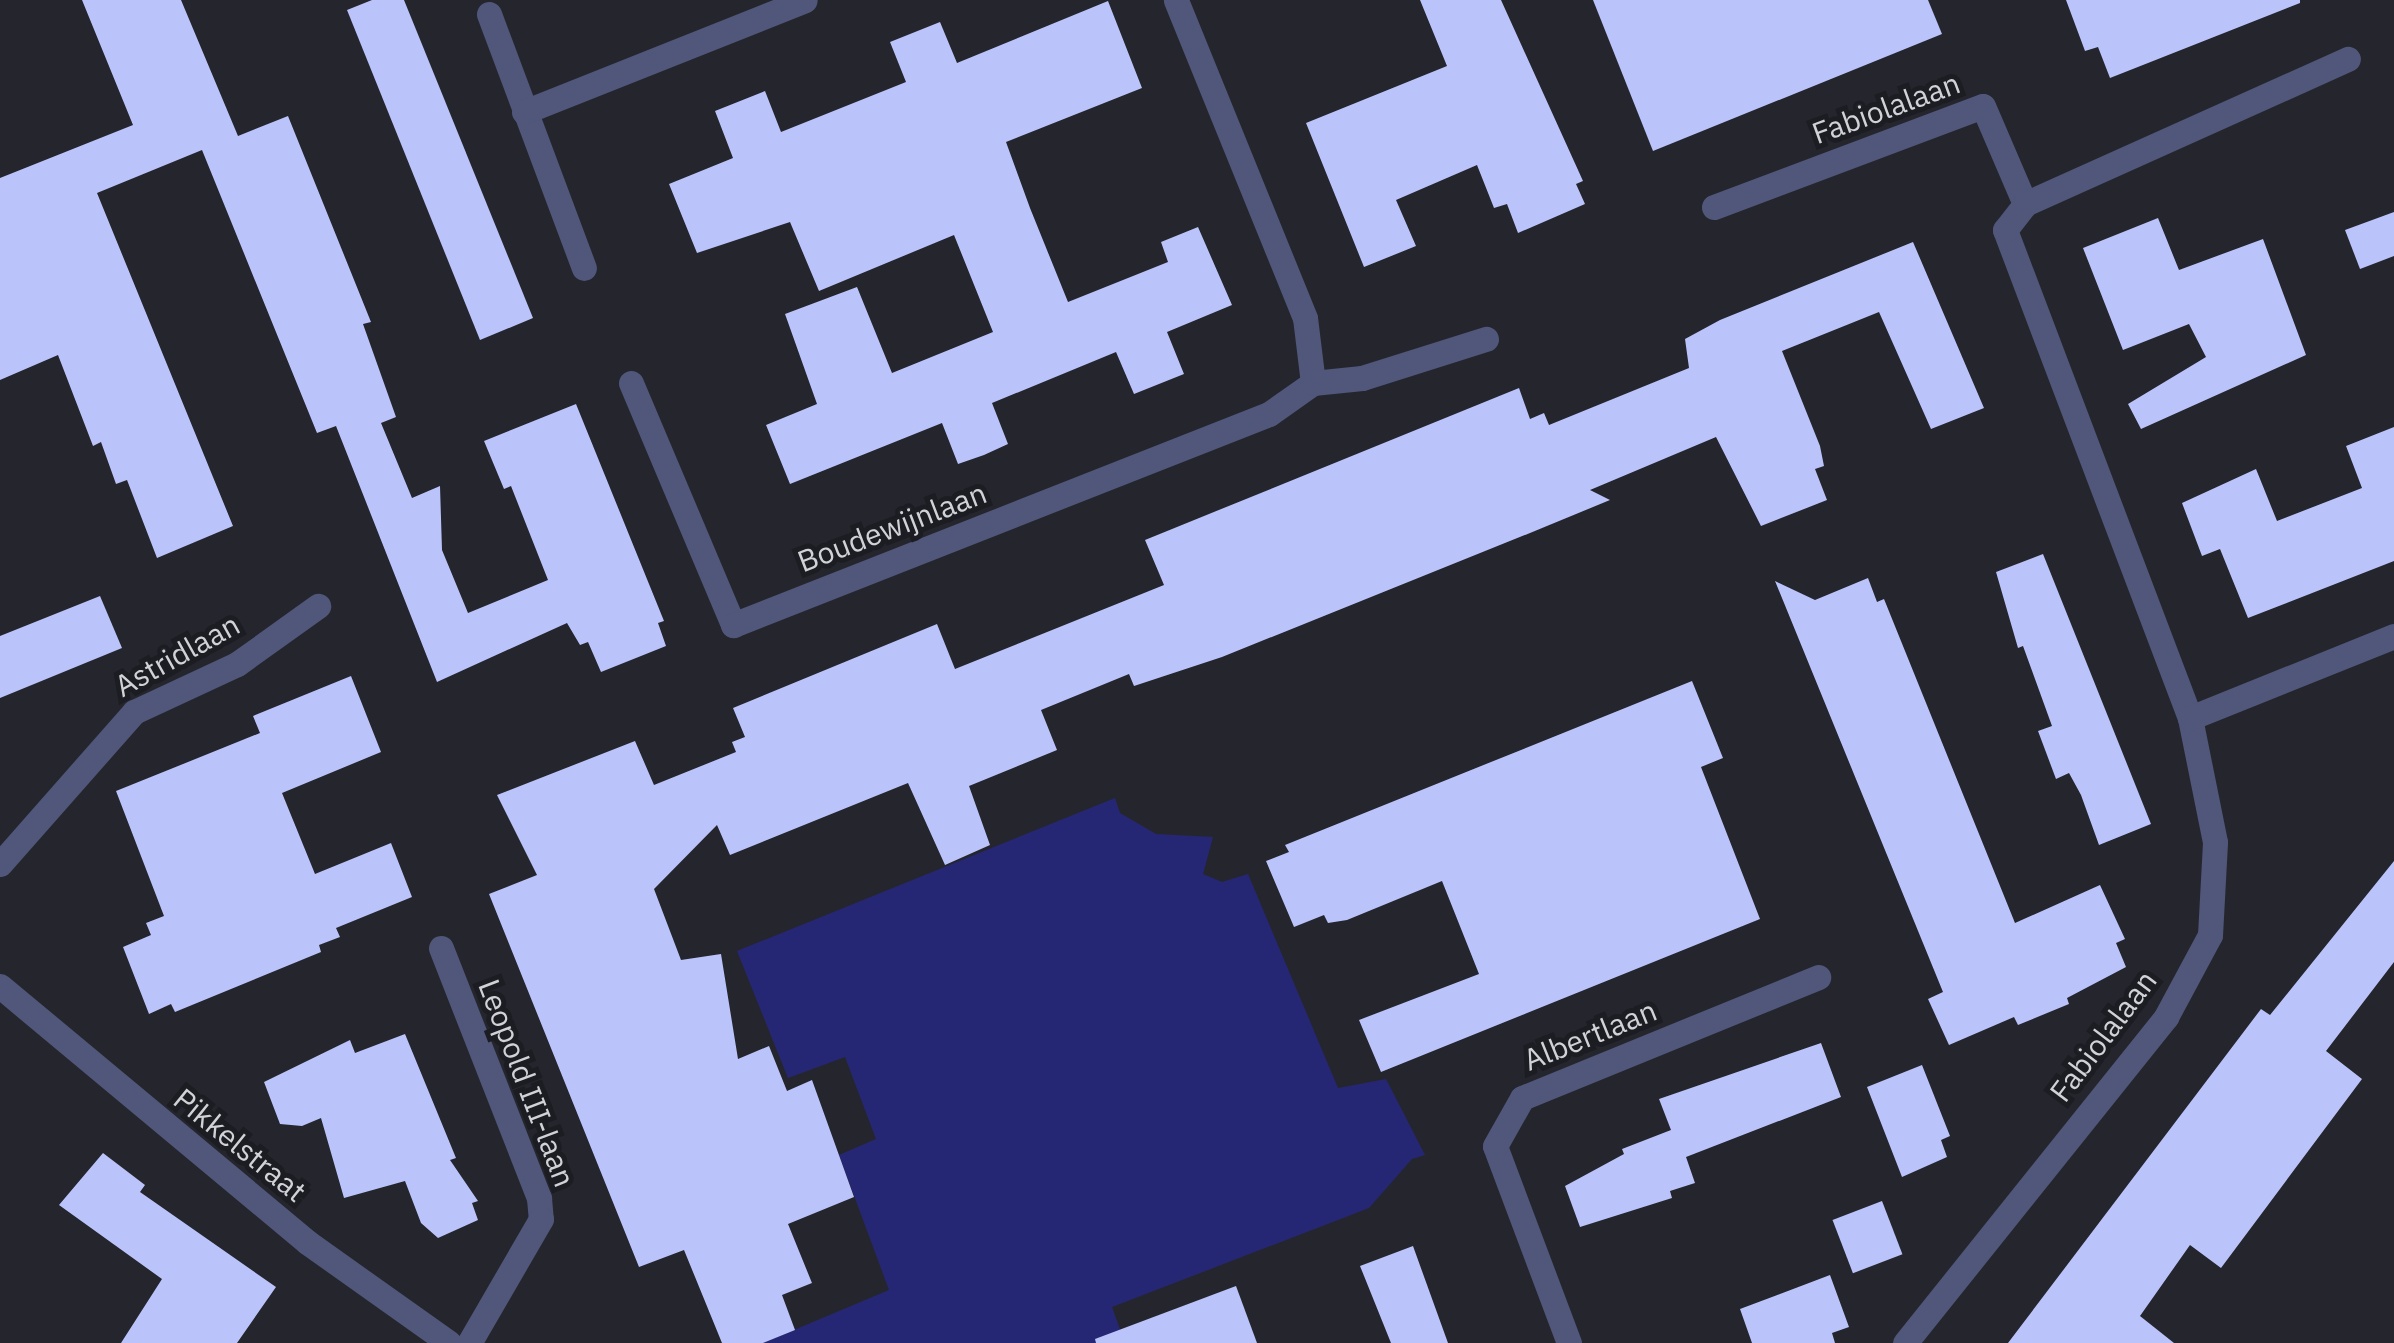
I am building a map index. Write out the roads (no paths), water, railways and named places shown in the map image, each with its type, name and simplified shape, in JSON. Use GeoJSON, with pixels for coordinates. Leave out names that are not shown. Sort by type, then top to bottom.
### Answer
{"type":"FeatureCollection","features":[{"type":"Feature","properties":{"kind":"street"},"geometry":{"type":"LineString","coordinates":[[524,112],[805,0]]}},
{"type":"Feature","properties":{"kind":"street"},"geometry":{"type":"LineString","coordinates":[[1176,0],[1305,318],[1313,383]]}},
{"type":"Feature","properties":{"kind":"street"},"geometry":{"type":"LineString","coordinates":[[489,14],[584,268]]}},
{"type":"Feature","properties":{"kind":"street"},"geometry":{"type":"LineString","coordinates":[[2025,204],[2348,59]]}},
{"type":"Feature","properties":{"kind":"street","name":"Fabiolalaan"},"geometry":{"type":"LineString","coordinates":[[1714,207],[1983,106],[2025,204],[2005,230],[2190,718],[2216,842],[2210,936],[2166,1017],[1905,1343]]}},
{"type":"Feature","properties":{"kind":"street","name":"Boudewijnlaan"},"geometry":{"type":"LineString","coordinates":[[631,383],[733,625],[1269,414],[1313,383],[1362,378],[1486,339]]}},
{"type":"Feature","properties":{"kind":"street","name":"Astridlaan"},"geometry":{"type":"LineString","coordinates":[[0,864],[134,712],[237,664],[318,606]]}},
{"type":"Feature","properties":{"kind":"street"},"geometry":{"type":"LineString","coordinates":[[2190,718],[2394,636]]}},
{"type":"Feature","properties":{"kind":"street","name":"Leopold III-laan"},"geometry":{"type":"LineString","coordinates":[[441,948],[540,1198],[541,1220],[469,1343]]}},
{"type":"Feature","properties":{"kind":"street","name":"Albertlaan"},"geometry":{"type":"LineString","coordinates":[[1569,1343],[1495,1146],[1522,1098],[1818,977]]}},
{"type":"Feature","properties":{"kind":"street","name":"Pikkelstraat"},"geometry":{"type":"LineString","coordinates":[[0,986],[307,1242],[449,1343]]}}]}
